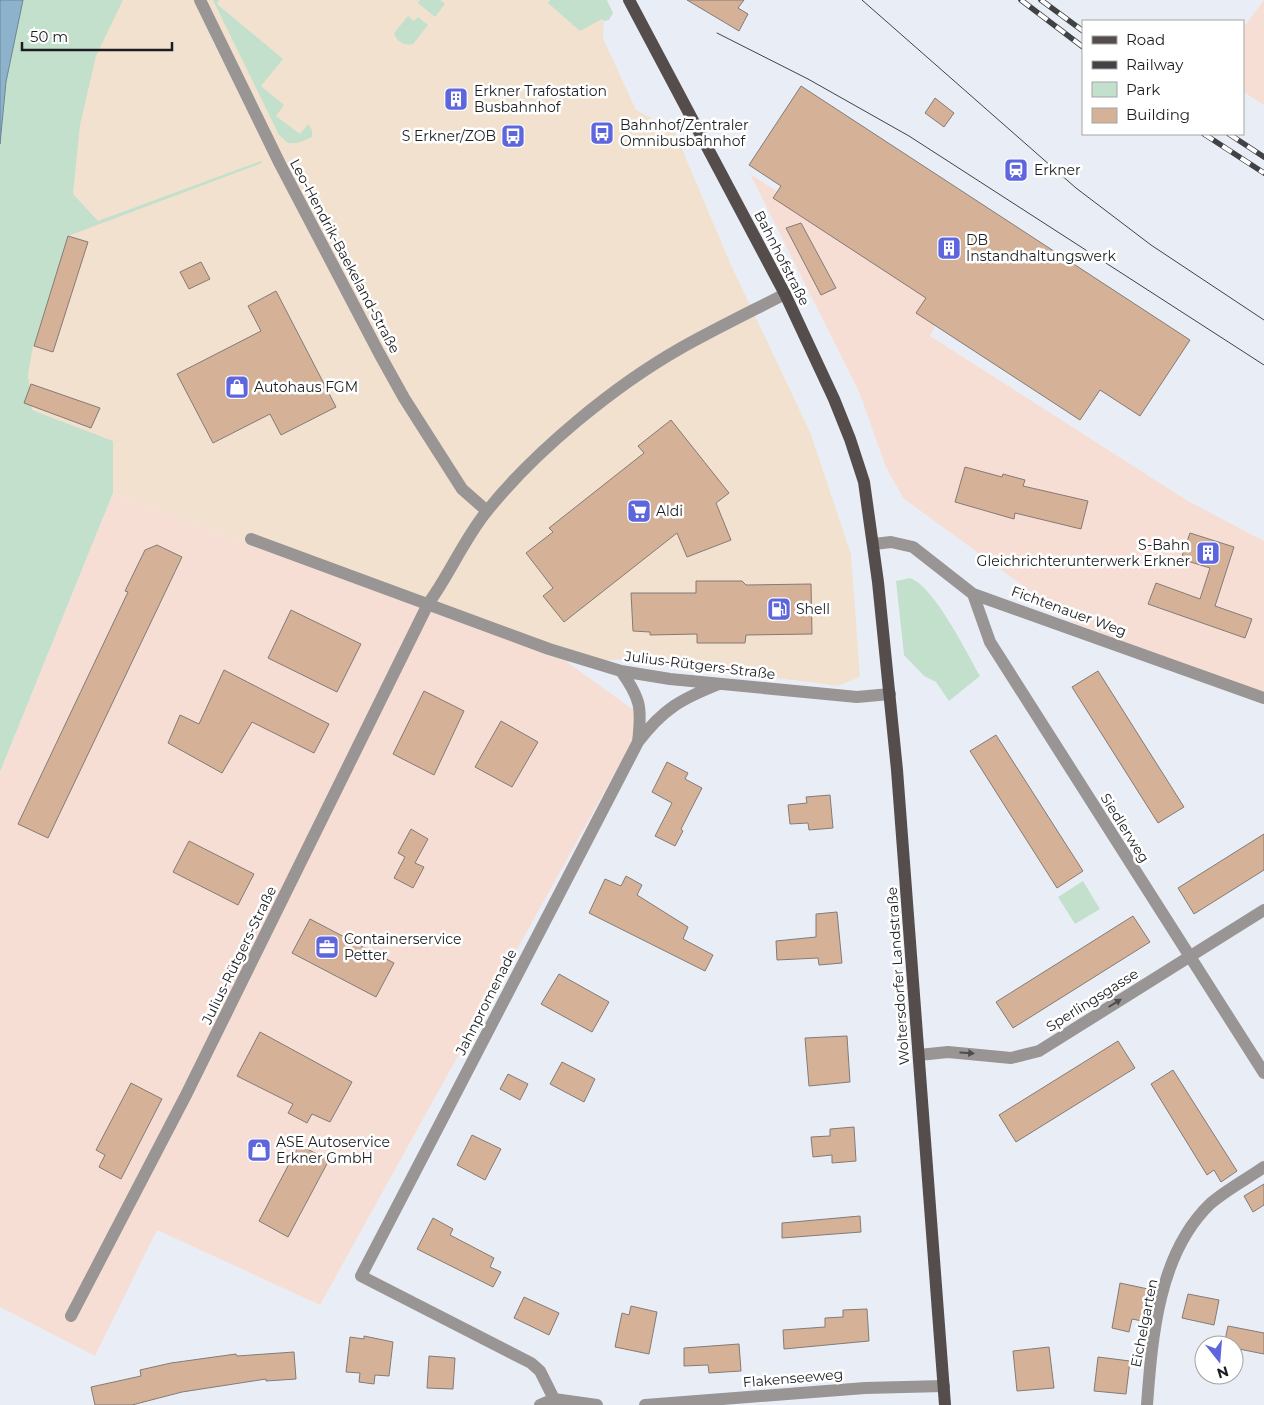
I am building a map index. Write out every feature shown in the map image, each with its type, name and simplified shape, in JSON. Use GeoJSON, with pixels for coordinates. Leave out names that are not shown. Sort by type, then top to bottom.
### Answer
{"type":"FeatureCollection","features":[{"type":"Feature","properties":{"kind":"main road","name":"Bahnhofstraße"},"geometry":{"type":"LineString","coordinates":[[629,0],[785,294],[834,398],[864,482],[874,544]]}},
{"type":"Feature","properties":{"kind":"main road","name":"Woltersdorfer Landstraße"},"geometry":{"type":"LineString","coordinates":[[874,544],[890,694],[945,1405]]}},
{"type":"Feature","properties":{"kind":"street","name":"Leo-Hendrik-Baekeland-Straße"},"geometry":{"type":"LineString","coordinates":[[200,0],[280,164],[383,360],[462,489],[487,510]]}},
{"type":"Feature","properties":{"kind":"street","name":"Julius-Rütgers-Straße"},"geometry":{"type":"LineString","coordinates":[[70,1316],[186,1095],[428,604],[487,510],[551,444],[641,375],[680,349],[785,294]]}},
{"type":"Feature","properties":{"kind":"street","name":"Julius-Rütgers-Straße"},"geometry":{"type":"LineString","coordinates":[[251,539],[549,649],[621,671],[719,684],[857,697],[890,694]]}},
{"type":"Feature","properties":{"kind":"street","name":"Fichtenauer Weg"},"geometry":{"type":"LineString","coordinates":[[874,544],[892,542],[913,547],[973,594],[1264,698]]}},
{"type":"Feature","properties":{"kind":"street","name":"Siedlerweg"},"geometry":{"type":"LineString","coordinates":[[973,594],[990,642],[1264,1073]]}},
{"type":"Feature","properties":{"kind":"street","name":"Jahnpromenade"},"geometry":{"type":"LineString","coordinates":[[621,671],[635,691],[642,714],[638,742]]}},
{"type":"Feature","properties":{"kind":"street","name":"Jahnpromenade"},"geometry":{"type":"LineString","coordinates":[[554,1398],[540,1371],[530,1363],[361,1276],[638,742],[655,720],[684,698],[719,684]]}},
{"type":"Feature","properties":{"kind":"street","name":"Sperlingsgasse"},"geometry":{"type":"LineString","coordinates":[[919,1055],[948,1052],[1011,1058],[1039,1051],[1264,910]]}},
{"type":"Feature","properties":{"kind":"street","name":"Eichelgarten"},"geometry":{"type":"LineString","coordinates":[[1147,1405],[1149,1376],[1162,1298],[1168,1273],[1178,1252],[1192,1226],[1211,1204],[1264,1167]]}},
{"type":"Feature","properties":{"kind":"street","name":"Flakenseeweg"},"geometry":{"type":"LineString","coordinates":[[645,1405],[865,1388],[944,1386]]}},
{"type":"Feature","properties":{"kind":"street"},"geometry":{"type":"LineString","coordinates":[[540,1405],[554,1398],[597,1405]]}},
{"type":"Feature","properties":{"kind":"shaded area"},"geometry":{"type":"Polygon","coordinates":[[[23,0],[591,0],[604,21],[603,38],[636,110],[674,130],[730,263],[810,432],[851,554],[860,677],[838,686],[632,659],[567,662],[113,493],[97,458],[27,426],[0,144],[23,0]]]}},
{"type":"Feature","properties":{"kind":"shaded area"},"geometry":{"type":"Polygon","coordinates":[[[1264,0],[1264,105],[1244,93],[1244,27],[1264,0]]]}},
{"type":"Feature","properties":{"kind":"shaded area"},"geometry":{"type":"Polygon","coordinates":[[[750,174],[949,301],[930,336],[1188,501],[1264,541],[1264,694],[1074,623],[903,498],[885,465],[860,394],[750,174]]]}},
{"type":"Feature","properties":{"kind":"shaded area"},"geometry":{"type":"Polygon","coordinates":[[[113,493],[567,662],[639,714],[633,740],[320,1305],[157,1230],[95,1356],[0,1307],[0,772],[113,493]]]}},
{"type":"Feature","properties":{"kind":"green space"},"geometry":{"type":"Polygon","coordinates":[[[23,0],[123,0],[96,56],[80,125],[73,194],[98,221],[261,161],[262,163],[68,236],[33,347],[28,374],[32,410],[113,441],[113,493],[0,772],[0,144],[6,82],[23,0]]]}},
{"type":"Feature","properties":{"kind":"green space"},"geometry":{"type":"Polygon","coordinates":[[[213,0],[219,0],[217,4],[283,59],[261,86],[284,105],[276,116],[300,134],[308,124],[312,130],[312,137],[298,143],[288,143],[279,135],[213,0]]]}},
{"type":"Feature","properties":{"kind":"green space"},"geometry":{"type":"Polygon","coordinates":[[[420,0],[440,0],[445,4],[435,17],[418,3],[420,0]]]}},
{"type":"Feature","properties":{"kind":"green space"},"geometry":{"type":"Polygon","coordinates":[[[550,0],[607,0],[613,13],[609,20],[604,21],[602,19],[580,31],[548,3],[550,0]]]}},
{"type":"Feature","properties":{"kind":"green space"},"geometry":{"type":"Polygon","coordinates":[[[408,16],[414,21],[418,17],[428,25],[413,44],[404,44],[399,41],[394,33],[408,16]]]}},
{"type":"Feature","properties":{"kind":"green space"},"geometry":{"type":"Polygon","coordinates":[[[910,578],[929,593],[939,606],[980,676],[949,701],[936,682],[924,676],[904,655],[896,581],[910,578]]]}},
{"type":"Feature","properties":{"kind":"green space"},"geometry":{"type":"Polygon","coordinates":[[[1083,881],[1100,909],[1075,924],[1058,897],[1083,881]]]}},
{"type":"Feature","properties":{"kind":"water"},"geometry":{"type":"Polygon","coordinates":[[[0,0],[23,0],[6,82],[0,144],[0,0]]]}},
{"type":"Feature","properties":{"kind":"building"},"geometry":{"type":"Polygon","coordinates":[[[687,0],[744,0],[738,8],[748,14],[739,31],[687,0]]]}},
{"type":"Feature","properties":{"kind":"building","name":"DB Instandhaltungswerk"},"geometry":{"type":"Polygon","coordinates":[[[801,86],[1190,340],[1140,416],[1100,390],[1080,420],[916,313],[926,298],[773,198],[781,186],[749,165],[801,86]]]}},
{"type":"Feature","properties":{"kind":"building"},"geometry":{"type":"Polygon","coordinates":[[[935,98],[954,113],[944,127],[925,113],[935,98]]]}},
{"type":"Feature","properties":{"kind":"building"},"geometry":{"type":"Polygon","coordinates":[[[801,223],[836,288],[821,295],[786,228],[801,223]]]}},
{"type":"Feature","properties":{"kind":"building"},"geometry":{"type":"Polygon","coordinates":[[[68,236],[88,242],[53,352],[34,346],[68,236]]]}},
{"type":"Feature","properties":{"kind":"building"},"geometry":{"type":"Polygon","coordinates":[[[201,262],[210,279],[189,289],[180,272],[201,262]]]}},
{"type":"Feature","properties":{"kind":"building","name":"Autohaus FGM"},"geometry":{"type":"Polygon","coordinates":[[[276,291],[336,407],[281,435],[270,414],[213,443],[177,374],[261,331],[248,306],[276,291]]]}},
{"type":"Feature","properties":{"kind":"building"},"geometry":{"type":"Polygon","coordinates":[[[31,384],[100,408],[91,428],[24,403],[31,384]]]}},
{"type":"Feature","properties":{"kind":"building","name":"Aldi"},"geometry":{"type":"Polygon","coordinates":[[[671,420],[729,493],[716,503],[731,540],[687,557],[677,533],[564,622],[543,596],[553,588],[526,553],[553,532],[549,528],[644,453],[638,446],[671,420]]]}},
{"type":"Feature","properties":{"kind":"building"},"geometry":{"type":"Polygon","coordinates":[[[965,467],[1002,477],[1003,474],[1025,480],[1023,486],[1088,501],[1081,529],[1015,513],[1014,519],[955,502],[965,467]]]}},
{"type":"Feature","properties":{"kind":"building"},"geometry":{"type":"Polygon","coordinates":[[[1190,533],[1234,547],[1215,606],[1252,619],[1245,638],[1148,604],[1156,583],[1200,599],[1210,568],[1181,559],[1190,533]]]}},
{"type":"Feature","properties":{"kind":"building"},"geometry":{"type":"Polygon","coordinates":[[[157,545],[182,557],[48,838],[18,824],[128,592],[125,591],[145,550],[157,545]]]}},
{"type":"Feature","properties":{"kind":"building"},"geometry":{"type":"Polygon","coordinates":[[[696,581],[742,581],[746,585],[811,584],[812,634],[746,635],[745,643],[697,643],[697,634],[650,635],[650,632],[633,631],[631,593],[696,593],[696,581]]]}},
{"type":"Feature","properties":{"kind":"building"},"geometry":{"type":"Polygon","coordinates":[[[291,610],[361,644],[337,692],[268,658],[291,610]]]}},
{"type":"Feature","properties":{"kind":"building"},"geometry":{"type":"Polygon","coordinates":[[[224,670],[329,724],[314,753],[252,722],[222,773],[168,743],[180,715],[199,724],[224,670]]]}},
{"type":"Feature","properties":{"kind":"building"},"geometry":{"type":"Polygon","coordinates":[[[1098,671],[1184,807],[1158,823],[1072,687],[1098,671]]]}},
{"type":"Feature","properties":{"kind":"building"},"geometry":{"type":"Polygon","coordinates":[[[424,691],[464,711],[434,775],[393,754],[424,691]]]}},
{"type":"Feature","properties":{"kind":"building"},"geometry":{"type":"Polygon","coordinates":[[[501,721],[538,742],[512,787],[475,767],[501,721]]]}},
{"type":"Feature","properties":{"kind":"building"},"geometry":{"type":"Polygon","coordinates":[[[996,735],[1083,871],[1057,888],[970,751],[996,735]]]}},
{"type":"Feature","properties":{"kind":"building"},"geometry":{"type":"Polygon","coordinates":[[[667,762],[688,773],[685,779],[702,788],[681,829],[683,831],[675,846],[655,836],[672,803],[652,792],[667,762]]]}},
{"type":"Feature","properties":{"kind":"building"},"geometry":{"type":"Polygon","coordinates":[[[830,795],[833,828],[809,830],[808,823],[790,824],[788,805],[807,803],[806,797],[830,795]]]}},
{"type":"Feature","properties":{"kind":"building"},"geometry":{"type":"Polygon","coordinates":[[[411,829],[428,839],[415,863],[424,867],[413,888],[394,878],[405,857],[398,853],[411,829]]]}},
{"type":"Feature","properties":{"kind":"building"},"geometry":{"type":"Polygon","coordinates":[[[1264,834],[1264,870],[1194,914],[1178,888],[1264,834]]]}},
{"type":"Feature","properties":{"kind":"building"},"geometry":{"type":"Polygon","coordinates":[[[189,841],[254,874],[238,905],[173,872],[189,841]]]}},
{"type":"Feature","properties":{"kind":"building"},"geometry":{"type":"Polygon","coordinates":[[[626,876],[642,885],[637,895],[688,927],[683,939],[713,955],[705,971],[589,913],[605,879],[621,886],[626,876]]]}},
{"type":"Feature","properties":{"kind":"building"},"geometry":{"type":"Polygon","coordinates":[[[837,912],[842,963],[819,965],[818,958],[777,960],[776,941],[816,937],[816,914],[837,912]]]}},
{"type":"Feature","properties":{"kind":"building"},"geometry":{"type":"Polygon","coordinates":[[[1133,916],[1150,942],[1013,1028],[996,1002],[1133,916]]]}},
{"type":"Feature","properties":{"kind":"building"},"geometry":{"type":"Polygon","coordinates":[[[310,919],[394,963],[376,997],[292,953],[310,919]]]}},
{"type":"Feature","properties":{"kind":"building"},"geometry":{"type":"Polygon","coordinates":[[[559,974],[609,1002],[592,1032],[541,1004],[559,974]]]}},
{"type":"Feature","properties":{"kind":"building"},"geometry":{"type":"Polygon","coordinates":[[[260,1032],[352,1082],[330,1122],[312,1114],[307,1123],[288,1113],[293,1104],[237,1076],[260,1032]]]}},
{"type":"Feature","properties":{"kind":"building"},"geometry":{"type":"Polygon","coordinates":[[[847,1036],[850,1082],[809,1086],[805,1038],[847,1036]]]}},
{"type":"Feature","properties":{"kind":"building"},"geometry":{"type":"Polygon","coordinates":[[[1118,1041],[1135,1068],[1016,1142],[999,1115],[1118,1041]]]}},
{"type":"Feature","properties":{"kind":"building"},"geometry":{"type":"Polygon","coordinates":[[[562,1062],[595,1079],[584,1102],[550,1084],[562,1062]]]}},
{"type":"Feature","properties":{"kind":"building"},"geometry":{"type":"Polygon","coordinates":[[[1173,1070],[1237,1171],[1221,1182],[1214,1170],[1207,1175],[1151,1084],[1173,1070]]]}},
{"type":"Feature","properties":{"kind":"building"},"geometry":{"type":"Polygon","coordinates":[[[508,1074],[528,1084],[520,1100],[500,1089],[508,1074]]]}},
{"type":"Feature","properties":{"kind":"building"},"geometry":{"type":"Polygon","coordinates":[[[131,1083],[162,1099],[121,1179],[99,1167],[105,1155],[96,1150],[131,1083]]]}},
{"type":"Feature","properties":{"kind":"building"},"geometry":{"type":"Polygon","coordinates":[[[854,1127],[856,1161],[832,1163],[832,1155],[813,1157],[811,1137],[830,1136],[830,1129],[854,1127]]]}},
{"type":"Feature","properties":{"kind":"building"},"geometry":{"type":"Polygon","coordinates":[[[472,1135],[501,1149],[485,1180],[457,1165],[472,1135]]]}},
{"type":"Feature","properties":{"kind":"building"},"geometry":{"type":"Polygon","coordinates":[[[299,1145],[329,1160],[288,1237],[259,1221],[299,1145]]]}},
{"type":"Feature","properties":{"kind":"building"},"geometry":{"type":"Polygon","coordinates":[[[1264,1184],[1264,1205],[1253,1212],[1244,1196],[1264,1184]]]}},
{"type":"Feature","properties":{"kind":"building"},"geometry":{"type":"Polygon","coordinates":[[[860,1216],[861,1232],[782,1238],[782,1223],[860,1216]]]}},
{"type":"Feature","properties":{"kind":"building"},"geometry":{"type":"Polygon","coordinates":[[[433,1218],[453,1229],[450,1235],[494,1258],[490,1267],[501,1272],[493,1287],[417,1249],[433,1218]]]}},
{"type":"Feature","properties":{"kind":"building"},"geometry":{"type":"Polygon","coordinates":[[[1120,1283],[1148,1289],[1142,1321],[1132,1319],[1129,1332],[1112,1328],[1120,1283]]]}},
{"type":"Feature","properties":{"kind":"building"},"geometry":{"type":"Polygon","coordinates":[[[1188,1294],[1219,1300],[1214,1325],[1182,1318],[1188,1294]]]}},
{"type":"Feature","properties":{"kind":"building"},"geometry":{"type":"Polygon","coordinates":[[[524,1297],[559,1313],[549,1335],[514,1318],[524,1297]]]}},
{"type":"Feature","properties":{"kind":"building"},"geometry":{"type":"Polygon","coordinates":[[[631,1306],[657,1312],[649,1354],[615,1347],[622,1313],[629,1315],[631,1306]]]}},
{"type":"Feature","properties":{"kind":"building"},"geometry":{"type":"Polygon","coordinates":[[[867,1309],[869,1341],[784,1349],[783,1330],[825,1327],[825,1318],[843,1317],[843,1310],[867,1309]]]}},
{"type":"Feature","properties":{"kind":"building"},"geometry":{"type":"Polygon","coordinates":[[[1228,1326],[1264,1333],[1264,1354],[1244,1350],[1244,1335],[1226,1335],[1228,1326]]]}},
{"type":"Feature","properties":{"kind":"building"},"geometry":{"type":"Polygon","coordinates":[[[364,1336],[393,1342],[389,1376],[375,1375],[374,1384],[359,1382],[360,1373],[346,1372],[350,1337],[364,1339],[364,1336]]]}},
{"type":"Feature","properties":{"kind":"building"},"geometry":{"type":"Polygon","coordinates":[[[739,1344],[741,1371],[709,1373],[708,1365],[684,1366],[684,1348],[739,1344]]]}},
{"type":"Feature","properties":{"kind":"building"},"geometry":{"type":"Polygon","coordinates":[[[1049,1347],[1054,1388],[1017,1391],[1013,1351],[1049,1347]]]}},
{"type":"Feature","properties":{"kind":"building"},"geometry":{"type":"Polygon","coordinates":[[[294,1352],[296,1379],[266,1381],[266,1379],[182,1392],[132,1405],[95,1405],[91,1387],[141,1376],[140,1370],[171,1363],[236,1354],[237,1356],[294,1352]]]}},
{"type":"Feature","properties":{"kind":"building"},"geometry":{"type":"Polygon","coordinates":[[[429,1356],[455,1358],[453,1389],[427,1388],[429,1356]]]}},
{"type":"Feature","properties":{"kind":"building"},"geometry":{"type":"Polygon","coordinates":[[[1098,1357],[1130,1361],[1126,1394],[1094,1391],[1098,1357]]]}},
{"type":"Feature","properties":{"kind":"tram line"},"geometry":{"type":"LineString","coordinates":[[862,0],[1076,188],[1151,245],[1264,320]]}},
{"type":"Feature","properties":{"kind":"tram line"},"geometry":{"type":"LineString","coordinates":[[717,33],[808,79],[909,136],[1264,365]]}},
{"type":"Feature","properties":{"kind":"railway"},"geometry":{"type":"LineString","coordinates":[[1021,0],[1082,46]]}},
{"type":"Feature","properties":{"kind":"railway"},"geometry":{"type":"LineString","coordinates":[[1041,0],[1082,30]]}},
{"type":"Feature","properties":{"kind":"railway"},"geometry":{"type":"LineString","coordinates":[[1206,135],[1264,173]]}},
{"type":"Feature","properties":{"kind":"railway"},"geometry":{"type":"LineString","coordinates":[[1231,135],[1264,157]]}},
{"type":"Feature","properties":{"kind":"place","name":"Erkner Trafostation Busbahnhof"},"geometry":{"type":"Point","coordinates":[456,99]}},
{"type":"Feature","properties":{"kind":"place","name":"Bahnhof/Zentraler Omnibusbahnhof"},"geometry":{"type":"Point","coordinates":[602,133]}},
{"type":"Feature","properties":{"kind":"place","name":"S Erkner/ZOB"},"geometry":{"type":"Point","coordinates":[513,136]}},
{"type":"Feature","properties":{"kind":"place","name":"Erkner"},"geometry":{"type":"Point","coordinates":[1016,170]}},
{"type":"Feature","properties":{"kind":"place","name":"DB Instandhaltungswerk"},"geometry":{"type":"Point","coordinates":[949,248]}},
{"type":"Feature","properties":{"kind":"place","name":"Autohaus FGM"},"geometry":{"type":"Point","coordinates":[237,387]}},
{"type":"Feature","properties":{"kind":"place","name":"Aldi"},"geometry":{"type":"Point","coordinates":[639,511]}},
{"type":"Feature","properties":{"kind":"place","name":"S-Bahn Gleichrichterunterwerk Erkner"},"geometry":{"type":"Point","coordinates":[1208,553]}},
{"type":"Feature","properties":{"kind":"place","name":"Shell"},"geometry":{"type":"Point","coordinates":[779,609]}},
{"type":"Feature","properties":{"kind":"place","name":"Containerservice Petter"},"geometry":{"type":"Point","coordinates":[327,947]}},
{"type":"Feature","properties":{"kind":"place","name":"ASE Autoservice Erkner GmbH"},"geometry":{"type":"Point","coordinates":[259,1150]}}]}
